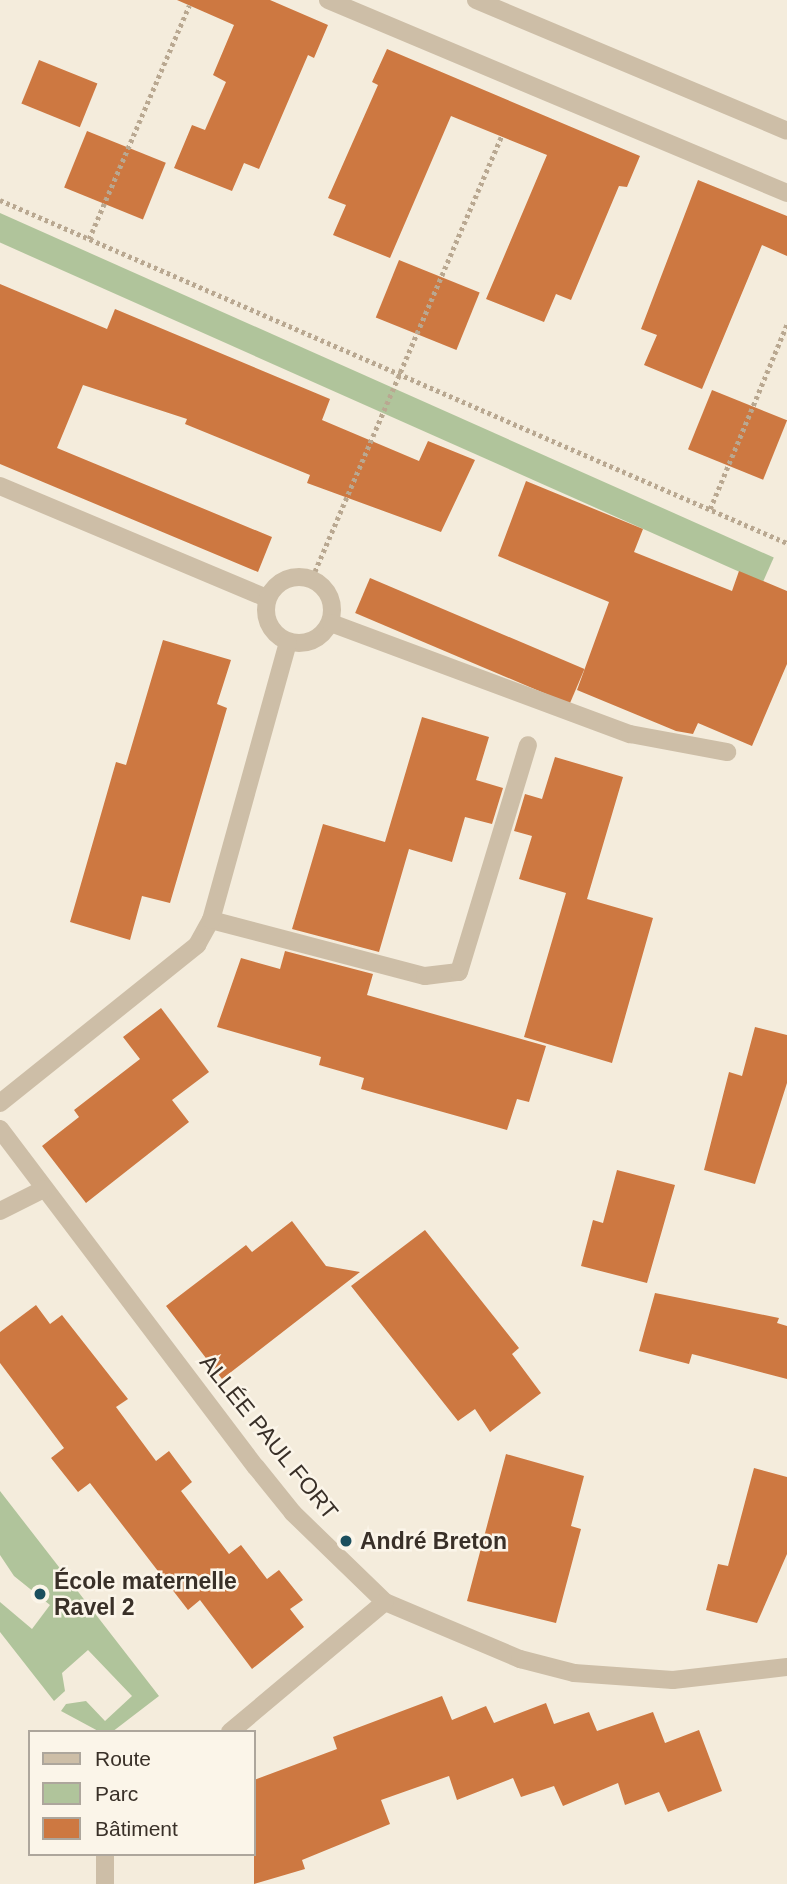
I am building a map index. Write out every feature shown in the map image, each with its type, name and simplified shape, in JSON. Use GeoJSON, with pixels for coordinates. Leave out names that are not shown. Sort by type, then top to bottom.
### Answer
{"type":"FeatureCollection","features":[{"type":"Feature","properties":{"kind":"street"},"geometry":{"type":"LineString","coordinates":[[328,0],[787,193]]}},
{"type":"Feature","properties":{"kind":"street"},"geometry":{"type":"LineString","coordinates":[[476,0],[787,131]]}},
{"type":"Feature","properties":{"kind":"street"},"geometry":{"type":"LineString","coordinates":[[0,486],[267,598]]}},
{"type":"Feature","properties":{"kind":"street"},"geometry":{"type":"LineString","coordinates":[[312,578],[327,590],[331,622],[321,636],[304,644],[288,642],[274,632],[265,613],[267,598],[279,583],[312,578]]}},
{"type":"Feature","properties":{"kind":"street"},"geometry":{"type":"LineString","coordinates":[[331,622],[630,734],[727,752]]}},
{"type":"Feature","properties":{"kind":"street"},"geometry":{"type":"LineString","coordinates":[[0,1103],[197,945],[211,920],[288,642]]}},
{"type":"Feature","properties":{"kind":"street"},"geometry":{"type":"LineString","coordinates":[[211,920],[425,976],[459,972],[528,745]]}},
{"type":"Feature","properties":{"kind":"street","name":"ALLÉE PAUL FORT"},"geometry":{"type":"LineString","coordinates":[[0,1129],[286,1504],[385,1602],[520,1659],[574,1673],[673,1680],[787,1667]]}},
{"type":"Feature","properties":{"kind":"street"},"geometry":{"type":"LineString","coordinates":[[0,1211],[44,1189]]}},
{"type":"Feature","properties":{"kind":"street"},"geometry":{"type":"LineString","coordinates":[[232,1730],[385,1602]]}},
{"type":"Feature","properties":{"kind":"street"},"geometry":{"type":"LineString","coordinates":[[105,1856],[105,1884]]}},
{"type":"Feature","properties":{"kind":"path"},"geometry":{"type":"LineString","coordinates":[[89,239],[189,6]]}},
{"type":"Feature","properties":{"kind":"path"},"geometry":{"type":"LineString","coordinates":[[312,578],[501,136]]}},
{"type":"Feature","properties":{"kind":"path"},"geometry":{"type":"LineString","coordinates":[[0,200],[787,543]]}},
{"type":"Feature","properties":{"kind":"path"},"geometry":{"type":"LineString","coordinates":[[710,509],[787,324]]}},
{"type":"Feature","properties":{"kind":"green space"},"geometry":{"type":"Polygon","coordinates":[[[0,213],[774,558],[763,582],[0,243],[0,213]]]}},
{"type":"Feature","properties":{"kind":"green space"},"geometry":{"type":"Polygon","coordinates":[[[0,1491],[159,1696],[115,1730],[96,1730],[61,1711],[66,1704],[86,1701],[105,1721],[132,1696],[88,1650],[62,1673],[65,1691],[54,1701],[0,1632],[0,1602],[32,1629],[50,1605],[14,1576],[0,1555],[0,1491]]]}},
{"type":"Feature","properties":{"kind":"building"},"geometry":{"type":"Polygon","coordinates":[[[177,0],[270,0],[328,25],[314,58],[308,55],[259,169],[244,163],[232,191],[174,168],[192,125],[205,130],[226,82],[213,75],[234,25],[177,0]]]}},
{"type":"Feature","properties":{"kind":"building"},"geometry":{"type":"Polygon","coordinates":[[[387,49],[640,156],[627,187],[619,186],[571,300],[556,294],[544,322],[486,299],[547,155],[451,116],[390,258],[333,235],[346,205],[328,198],[378,85],[372,82],[387,49]]]}},
{"type":"Feature","properties":{"kind":"building"},"geometry":{"type":"Polygon","coordinates":[[[39,60],[97,84],[80,127],[21,104],[39,60]]]}},
{"type":"Feature","properties":{"kind":"building"},"geometry":{"type":"Polygon","coordinates":[[[87,131],[166,163],[143,219],[64,188],[87,131]]]}},
{"type":"Feature","properties":{"kind":"building"},"geometry":{"type":"Polygon","coordinates":[[[698,180],[787,216],[787,256],[762,245],[702,389],[644,365],[657,335],[641,329],[698,180]]]}},
{"type":"Feature","properties":{"kind":"building"},"geometry":{"type":"Polygon","coordinates":[[[399,260],[480,293],[456,350],[376,317],[399,260]]]}},
{"type":"Feature","properties":{"kind":"building"},"geometry":{"type":"Polygon","coordinates":[[[0,284],[107,329],[115,309],[330,399],[322,420],[419,461],[428,441],[475,460],[441,532],[307,483],[310,475],[185,424],[187,419],[83,385],[57,448],[272,537],[258,572],[0,464],[0,284]]]}},
{"type":"Feature","properties":{"kind":"building"},"geometry":{"type":"Polygon","coordinates":[[[712,390],[787,420],[763,480],[688,449],[712,390]]]}},
{"type":"Feature","properties":{"kind":"building"},"geometry":{"type":"Polygon","coordinates":[[[526,481],[643,529],[634,552],[732,591],[739,571],[787,591],[787,664],[752,746],[698,723],[693,734],[676,731],[577,690],[609,602],[498,556],[526,481]]]}},
{"type":"Feature","properties":{"kind":"building"},"geometry":{"type":"Polygon","coordinates":[[[370,578],[584,669],[570,704],[355,613],[370,578]]]}},
{"type":"Feature","properties":{"kind":"building"},"geometry":{"type":"Polygon","coordinates":[[[163,640],[231,660],[217,704],[227,708],[170,903],[142,896],[130,940],[70,922],[116,762],[126,765],[163,640]]]}},
{"type":"Feature","properties":{"kind":"building"},"geometry":{"type":"Polygon","coordinates":[[[422,717],[489,737],[476,780],[503,788],[492,824],[465,817],[452,862],[409,849],[379,952],[292,929],[323,824],[385,842],[422,717]]]}},
{"type":"Feature","properties":{"kind":"building"},"geometry":{"type":"Polygon","coordinates":[[[555,757],[623,777],[587,899],[653,918],[612,1063],[524,1037],[566,893],[519,879],[532,836],[514,831],[525,794],[542,799],[555,757]]]}},
{"type":"Feature","properties":{"kind":"building"},"geometry":{"type":"Polygon","coordinates":[[[285,951],[373,974],[367,995],[546,1046],[529,1102],[517,1099],[507,1130],[361,1089],[364,1078],[319,1065],[321,1057],[217,1027],[241,958],[280,969],[285,951]]]}},
{"type":"Feature","properties":{"kind":"building"},"geometry":{"type":"Polygon","coordinates":[[[161,1008],[209,1072],[172,1100],[189,1122],[86,1203],[42,1146],[79,1117],[74,1110],[140,1059],[123,1037],[161,1008]]]}},
{"type":"Feature","properties":{"kind":"building"},"geometry":{"type":"Polygon","coordinates":[[[755,1027],[787,1035],[787,1083],[755,1184],[704,1170],[729,1072],[742,1076],[755,1027]]]}},
{"type":"Feature","properties":{"kind":"building"},"geometry":{"type":"Polygon","coordinates":[[[617,1170],[675,1185],[647,1283],[581,1266],[593,1220],[603,1223],[617,1170]]]}},
{"type":"Feature","properties":{"kind":"building"},"geometry":{"type":"Polygon","coordinates":[[[292,1221],[326,1266],[360,1272],[222,1379],[166,1306],[246,1245],[252,1252],[292,1221]]]}},
{"type":"Feature","properties":{"kind":"building"},"geometry":{"type":"Polygon","coordinates":[[[425,1230],[519,1348],[512,1354],[541,1393],[490,1432],[475,1409],[458,1421],[351,1286],[425,1230]]]}},
{"type":"Feature","properties":{"kind":"building"},"geometry":{"type":"Polygon","coordinates":[[[655,1293],[779,1318],[777,1323],[787,1326],[787,1379],[692,1354],[689,1364],[639,1351],[655,1293]]]}},
{"type":"Feature","properties":{"kind":"building"},"geometry":{"type":"Polygon","coordinates":[[[36,1305],[50,1324],[62,1315],[128,1399],[116,1407],[156,1461],[169,1451],[192,1482],[181,1491],[229,1554],[241,1545],[267,1579],[279,1570],[303,1600],[290,1609],[304,1627],[252,1669],[200,1600],[188,1610],[90,1483],[78,1492],[51,1458],[64,1448],[0,1363],[0,1332],[36,1305]]]}},
{"type":"Feature","properties":{"kind":"building"},"geometry":{"type":"Polygon","coordinates":[[[506,1454],[584,1476],[571,1526],[581,1529],[556,1623],[467,1601],[506,1454]]]}},
{"type":"Feature","properties":{"kind":"building"},"geometry":{"type":"Polygon","coordinates":[[[754,1468],[787,1477],[787,1554],[757,1623],[706,1610],[718,1564],[728,1566],[754,1468]]]}},
{"type":"Feature","properties":{"kind":"building"},"geometry":{"type":"Polygon","coordinates":[[[442,1696],[452,1720],[486,1706],[494,1723],[546,1703],[554,1724],[589,1712],[597,1731],[653,1712],[665,1743],[699,1730],[722,1791],[668,1812],[659,1792],[625,1805],[618,1783],[563,1806],[554,1786],[521,1797],[513,1778],[457,1800],[449,1776],[381,1800],[390,1824],[302,1860],[305,1869],[254,1884],[256,1779],[337,1749],[333,1737],[442,1696]]]}},
{"type":"Feature","properties":{"kind":"place","name":"André Breton"},"geometry":{"type":"Point","coordinates":[346,1541]}},
{"type":"Feature","properties":{"kind":"place","name":"École maternelle Ravel 2"},"geometry":{"type":"Point","coordinates":[40,1594]}}]}
